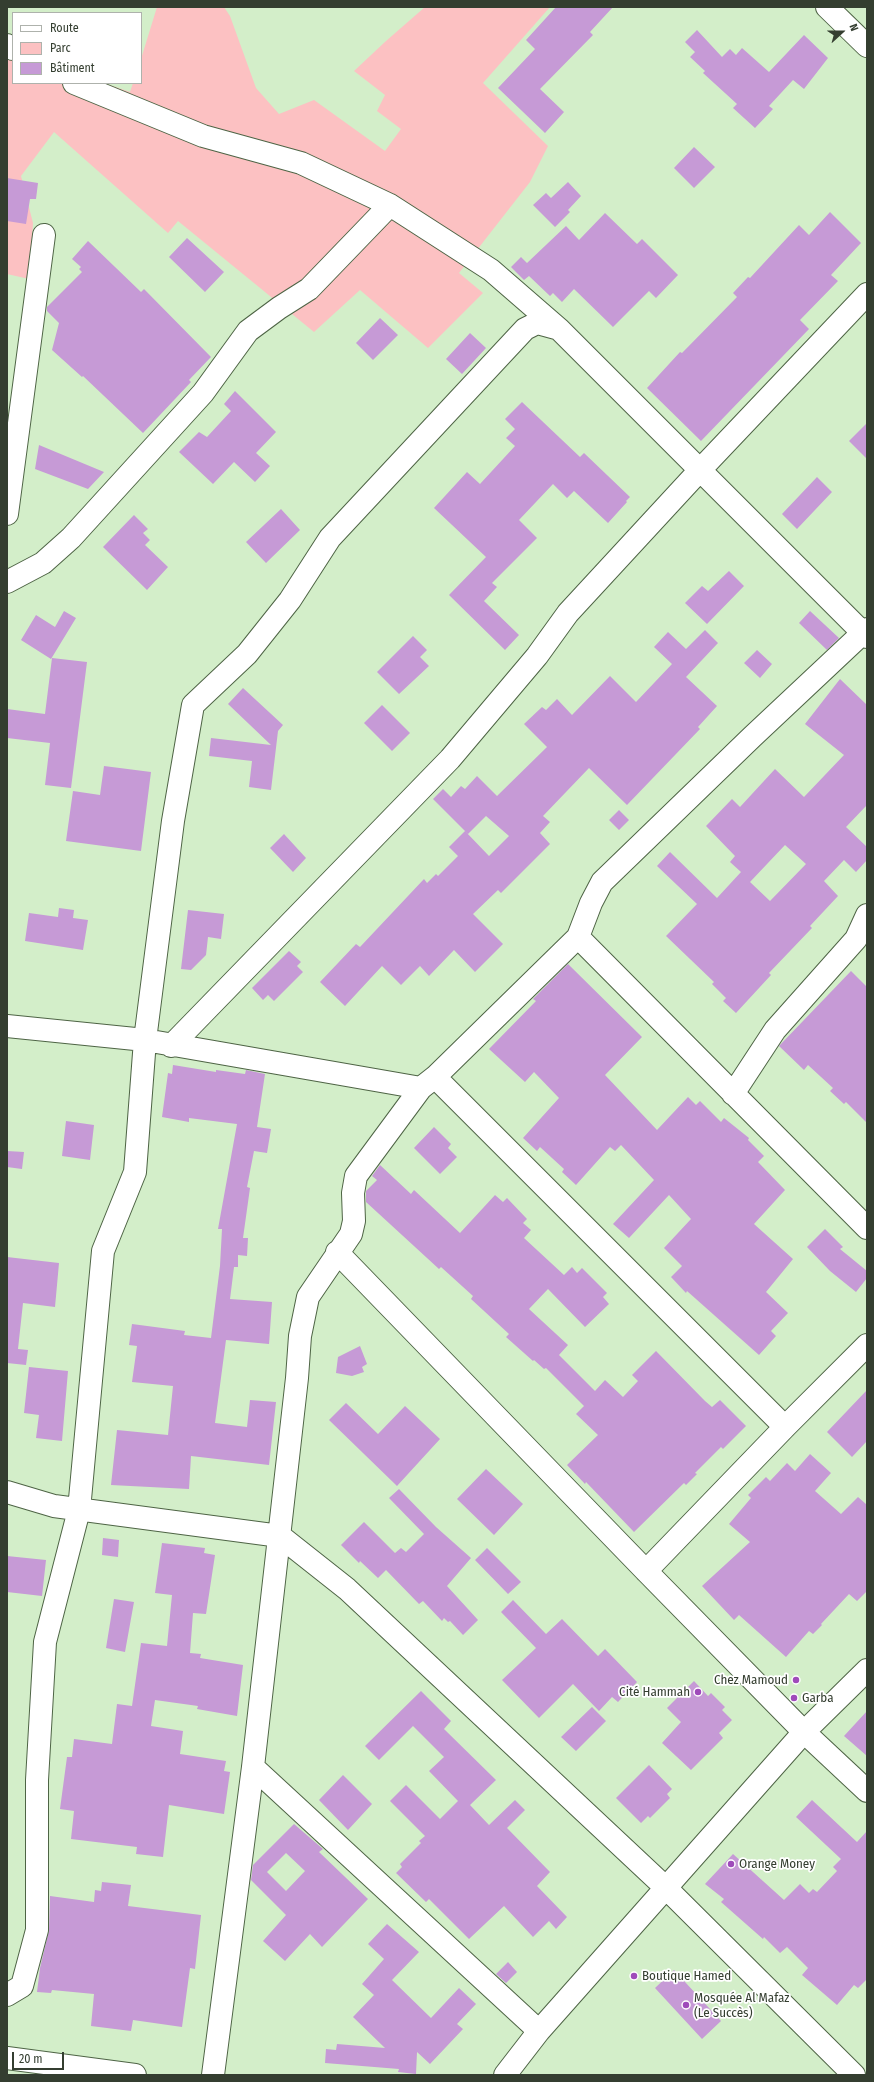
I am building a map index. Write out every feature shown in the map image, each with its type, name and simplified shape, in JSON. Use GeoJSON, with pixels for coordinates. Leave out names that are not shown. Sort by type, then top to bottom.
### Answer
{"type":"FeatureCollection","features":[{"type":"Feature","properties":{"kind":"street"},"geometry":{"type":"LineString","coordinates":[[827,7],[867,46]]}},
{"type":"Feature","properties":{"kind":"street"},"geometry":{"type":"LineString","coordinates":[[76,84],[203,136],[301,163],[390,205],[491,270],[559,329],[866,633],[752,737],[602,882],[591,903],[578,937],[428,1083],[356,1176],[353,1193],[354,1221],[351,1234],[337,1252],[308,1297],[300,1336],[280,1536],[253,1767],[213,2075]]}},
{"type":"Feature","properties":{"kind":"street"},"geometry":{"type":"LineString","coordinates":[[7,582],[43,563],[71,538],[203,393],[248,331],[279,308],[309,289],[390,205]]}},
{"type":"Feature","properties":{"kind":"street"},"geometry":{"type":"LineString","coordinates":[[7,514],[44,235]]}},
{"type":"Feature","properties":{"kind":"street"},"geometry":{"type":"LineString","coordinates":[[171,1046],[450,758],[537,656],[568,613],[700,470],[867,294]]}},
{"type":"Feature","properties":{"kind":"street"},"geometry":{"type":"LineString","coordinates":[[7,1995],[22,1986],[37,1930],[37,1780],[45,1642],[79,1510],[103,1251],[135,1172],[145,1040],[173,820],[193,705],[247,654],[290,600],[330,538],[525,329],[537,323],[559,329]]}},
{"type":"Feature","properties":{"kind":"street"},"geometry":{"type":"LineString","coordinates":[[733,1094],[775,1030],[862,944],[867,915]]}},
{"type":"Feature","properties":{"kind":"street"},"geometry":{"type":"LineString","coordinates":[[578,937],[867,1228]]}},
{"type":"Feature","properties":{"kind":"street"},"geometry":{"type":"LineString","coordinates":[[7,1026],[145,1040],[171,1046],[428,1083],[785,1427]]}},
{"type":"Feature","properties":{"kind":"street"},"geometry":{"type":"LineString","coordinates":[[337,1252],[646,1572],[804,1732],[867,1792]]}},
{"type":"Feature","properties":{"kind":"street"},"geometry":{"type":"LineString","coordinates":[[646,1572],[785,1427],[867,1345]]}},
{"type":"Feature","properties":{"kind":"street"},"geometry":{"type":"LineString","coordinates":[[7,1492],[54,1506],[280,1536],[347,1590],[665,1886],[854,2075]]}},
{"type":"Feature","properties":{"kind":"street"},"geometry":{"type":"LineString","coordinates":[[505,2075],[539,2031],[665,1886],[804,1732],[867,1670]]}},
{"type":"Feature","properties":{"kind":"street"},"geometry":{"type":"LineString","coordinates":[[253,1767],[539,2031]]}},
{"type":"Feature","properties":{"kind":"street"},"geometry":{"type":"LineString","coordinates":[[11,2064],[135,2075]]}},
{"type":"Feature","properties":{"kind":"green space"},"geometry":{"type":"Polygon","coordinates":[[[157,7],[224,7],[230,16],[256,88],[279,114],[314,100],[385,151],[401,129],[377,111],[385,95],[354,71],[386,41],[425,7],[550,7],[483,83],[548,146],[530,182],[459,273],[483,293],[428,348],[360,290],[314,332],[178,221],[168,233],[54,132],[21,176],[33,223],[29,279],[7,274],[7,43],[12,46],[12,84],[107,84],[130,92],[133,84],[142,84],[142,56],[157,7]]]}},
{"type":"Feature","properties":{"kind":"building"},"geometry":{"type":"Polygon","coordinates":[[[556,7],[613,7],[590,32],[593,35],[540,89],[564,112],[545,133],[498,88],[535,49],[526,40],[556,7]]]}},
{"type":"Feature","properties":{"kind":"building"},"geometry":{"type":"Polygon","coordinates":[[[697,30],[722,57],[730,49],[736,55],[742,48],[769,72],[804,35],[828,58],[804,89],[793,80],[769,106],[773,109],[755,128],[733,108],[737,104],[703,73],[705,71],[690,57],[695,52],[685,42],[697,30]]]}},
{"type":"Feature","properties":{"kind":"building"},"geometry":{"type":"Polygon","coordinates":[[[694,147],[715,167],[694,188],[674,168],[694,147]]]}},
{"type":"Feature","properties":{"kind":"building"},"geometry":{"type":"Polygon","coordinates":[[[7,178],[38,183],[36,199],[30,199],[26,224],[7,221],[7,178]]]}},
{"type":"Feature","properties":{"kind":"building"},"geometry":{"type":"Polygon","coordinates":[[[568,182],[581,196],[568,210],[570,212],[555,227],[533,205],[546,193],[551,198],[568,182]]]}},
{"type":"Feature","properties":{"kind":"building"},"geometry":{"type":"Polygon","coordinates":[[[830,212],[861,243],[831,275],[838,281],[800,320],[809,329],[701,441],[647,388],[680,352],[682,353],[737,297],[733,293],[748,277],[750,278],[799,225],[809,235],[830,212]]]}},
{"type":"Feature","properties":{"kind":"building"},"geometry":{"type":"Polygon","coordinates":[[[605,213],[637,244],[642,239],[678,275],[656,298],[649,291],[613,327],[574,289],[562,302],[553,293],[550,296],[529,276],[524,280],[511,267],[521,257],[527,263],[566,226],[579,240],[605,213]]]}},
{"type":"Feature","properties":{"kind":"building"},"geometry":{"type":"Polygon","coordinates":[[[187,238],[224,272],[205,292],[169,257],[187,238]]]}},
{"type":"Feature","properties":{"kind":"building"},"geometry":{"type":"Polygon","coordinates":[[[88,241],[141,292],[144,289],[211,357],[189,380],[191,382],[143,433],[83,376],[82,377],[52,350],[59,323],[47,311],[47,307],[82,272],[79,269],[81,267],[72,259],[88,241]]]}},
{"type":"Feature","properties":{"kind":"building"},"geometry":{"type":"Polygon","coordinates":[[[380,318],[398,335],[373,360],[356,343],[380,318]]]}},
{"type":"Feature","properties":{"kind":"building"},"geometry":{"type":"Polygon","coordinates":[[[470,333],[486,348],[462,374],[446,359],[470,333]]]}},
{"type":"Feature","properties":{"kind":"building"},"geometry":{"type":"Polygon","coordinates":[[[235,391],[276,432],[256,453],[270,466],[255,482],[234,462],[213,484],[179,452],[199,432],[207,437],[231,411],[224,404],[235,391]]]}},
{"type":"Feature","properties":{"kind":"building"},"geometry":{"type":"Polygon","coordinates":[[[522,402],[580,457],[584,453],[630,497],[608,523],[574,491],[567,498],[553,484],[519,520],[537,538],[492,583],[497,587],[484,601],[519,635],[505,650],[449,595],[486,557],[434,508],[467,472],[480,484],[515,446],[506,438],[515,429],[505,419],[522,402]]]}},
{"type":"Feature","properties":{"kind":"building"},"geometry":{"type":"Polygon","coordinates":[[[867,423],[867,459],[849,441],[867,423]]]}},
{"type":"Feature","properties":{"kind":"building"},"geometry":{"type":"Polygon","coordinates":[[[39,445],[104,472],[88,489],[35,469],[39,445]]]}},
{"type":"Feature","properties":{"kind":"building"},"geometry":{"type":"Polygon","coordinates":[[[817,477],[832,492],[797,529],[782,514],[817,477]]]}},
{"type":"Feature","properties":{"kind":"building"},"geometry":{"type":"Polygon","coordinates":[[[281,509],[300,530],[266,563],[246,542],[281,509]]]}},
{"type":"Feature","properties":{"kind":"building"},"geometry":{"type":"Polygon","coordinates":[[[134,515],[148,529],[143,533],[150,540],[145,545],[168,567],[147,590],[103,547],[134,515]]]}},
{"type":"Feature","properties":{"kind":"building"},"geometry":{"type":"Polygon","coordinates":[[[729,571],[744,586],[707,624],[685,603],[702,586],[708,591],[729,571]]]}},
{"type":"Feature","properties":{"kind":"building"},"geometry":{"type":"Polygon","coordinates":[[[64,611],[76,618],[51,659],[21,640],[36,615],[55,627],[64,611]]]}},
{"type":"Feature","properties":{"kind":"building"},"geometry":{"type":"Polygon","coordinates":[[[810,611],[839,638],[827,650],[799,623],[810,611]]]}},
{"type":"Feature","properties":{"kind":"building"},"geometry":{"type":"Polygon","coordinates":[[[705,630],[718,643],[686,677],[717,706],[698,727],[700,729],[627,805],[589,768],[543,816],[550,822],[540,833],[550,844],[501,893],[498,890],[473,914],[503,944],[475,972],[454,950],[429,976],[420,966],[401,985],[382,966],[345,1006],[320,982],[356,944],[360,947],[424,879],[427,883],[436,874],[438,876],[458,856],[449,847],[465,831],[433,799],[443,789],[451,797],[461,786],[465,789],[477,776],[497,796],[547,747],[524,724],[542,707],[546,710],[557,699],[572,715],[610,676],[636,702],[672,664],[654,647],[668,632],[686,649],[705,630]],[[486,816],[468,834],[465,831],[489,856],[509,836],[486,816]]]}},
{"type":"Feature","properties":{"kind":"building"},"geometry":{"type":"Polygon","coordinates":[[[413,636],[427,650],[420,657],[429,666],[399,694],[377,672],[413,636]]]}},
{"type":"Feature","properties":{"kind":"building"},"geometry":{"type":"Polygon","coordinates":[[[757,650],[772,664],[760,678],[744,663],[757,650]]]}},
{"type":"Feature","properties":{"kind":"building"},"geometry":{"type":"Polygon","coordinates":[[[52,658],[87,662],[71,788],[45,785],[50,743],[7,738],[7,709],[45,714],[52,658]]]}},
{"type":"Feature","properties":{"kind":"building"},"geometry":{"type":"Polygon","coordinates":[[[840,679],[867,705],[867,805],[846,827],[867,847],[867,860],[856,872],[844,860],[824,881],[838,896],[810,926],[812,928],[769,973],[771,975],[736,1013],[723,1001],[726,998],[712,984],[714,982],[666,936],[697,904],[657,866],[670,852],[717,898],[741,872],[730,862],[735,856],[706,826],[732,799],[740,807],[775,769],[804,797],[844,755],[805,724],[840,679]],[[785,845],[750,882],[770,901],[806,864],[785,845]]]}},
{"type":"Feature","properties":{"kind":"building"},"geometry":{"type":"Polygon","coordinates":[[[243,688],[283,725],[278,731],[271,790],[249,787],[252,761],[209,756],[211,738],[271,745],[228,704],[243,688]]]}},
{"type":"Feature","properties":{"kind":"building"},"geometry":{"type":"Polygon","coordinates":[[[382,705],[410,733],[392,751],[364,723],[382,705]]]}},
{"type":"Feature","properties":{"kind":"building"},"geometry":{"type":"Polygon","coordinates":[[[104,766],[151,772],[141,851],[66,841],[73,791],[100,795],[104,766]]]}},
{"type":"Feature","properties":{"kind":"building"},"geometry":{"type":"Polygon","coordinates":[[[619,810],[629,820],[619,830],[609,820],[619,810]]]}},
{"type":"Feature","properties":{"kind":"building"},"geometry":{"type":"Polygon","coordinates":[[[284,834],[306,858],[293,872],[270,848],[284,834]]]}},
{"type":"Feature","properties":{"kind":"building"},"geometry":{"type":"Polygon","coordinates":[[[59,908],[74,910],[73,918],[88,920],[83,950],[25,941],[29,913],[58,917],[59,908]]]}},
{"type":"Feature","properties":{"kind":"building"},"geometry":{"type":"Polygon","coordinates":[[[188,910],[224,914],[221,939],[208,937],[206,955],[191,970],[181,969],[188,910]]]}},
{"type":"Feature","properties":{"kind":"building"},"geometry":{"type":"Polygon","coordinates":[[[289,951],[301,962],[297,966],[303,972],[274,1001],[268,995],[263,1000],[252,988],[289,951]]]}},
{"type":"Feature","properties":{"kind":"building"},"geometry":{"type":"Polygon","coordinates":[[[568,964],[642,1037],[605,1075],[657,1130],[688,1097],[696,1105],[700,1101],[721,1122],[724,1118],[749,1138],[748,1140],[764,1156],[758,1162],[785,1190],[754,1224],[793,1259],[766,1292],[788,1313],[771,1331],[776,1336],[759,1355],[687,1291],[686,1293],[671,1277],[682,1266],[664,1248],[691,1219],[669,1195],[629,1238],[613,1224],[654,1180],[621,1145],[615,1151],[610,1147],[576,1185],[562,1172],[564,1169],[540,1147],[537,1151],[523,1138],[559,1098],[534,1072],[525,1082],[489,1049],[536,1001],[533,999],[568,964]]]}},
{"type":"Feature","properties":{"kind":"building"},"geometry":{"type":"Polygon","coordinates":[[[851,971],[867,987],[867,1123],[846,1102],[844,1104],[830,1091],[833,1088],[808,1065],[804,1070],[779,1046],[851,971]]]}},
{"type":"Feature","properties":{"kind":"building"},"geometry":{"type":"Polygon","coordinates":[[[173,1065],[216,1072],[216,1070],[245,1074],[246,1070],[265,1074],[257,1127],[271,1129],[267,1153],[254,1151],[247,1187],[250,1188],[243,1238],[248,1238],[247,1256],[238,1255],[238,1267],[234,1267],[230,1299],[272,1302],[269,1344],[226,1340],[215,1423],[247,1427],[250,1400],[276,1402],[269,1465],[191,1456],[189,1489],[111,1485],[117,1430],[168,1435],[173,1386],[132,1382],[137,1346],[129,1345],[132,1324],[185,1331],[184,1335],[211,1338],[220,1266],[222,1229],[218,1229],[237,1124],[189,1118],[189,1122],[162,1117],[168,1073],[172,1074],[173,1065]]]}},
{"type":"Feature","properties":{"kind":"building"},"geometry":{"type":"Polygon","coordinates":[[[66,1121],[94,1125],[90,1160],[62,1156],[66,1121]]]}},
{"type":"Feature","properties":{"kind":"building"},"geometry":{"type":"Polygon","coordinates":[[[434,1127],[451,1144],[448,1148],[457,1157],[440,1174],[414,1148],[434,1127]]]}},
{"type":"Feature","properties":{"kind":"building"},"geometry":{"type":"Polygon","coordinates":[[[7,1151],[24,1152],[22,1169],[7,1167],[7,1151]]]}},
{"type":"Feature","properties":{"kind":"building"},"geometry":{"type":"Polygon","coordinates":[[[380,1165],[411,1194],[414,1190],[460,1233],[495,1195],[503,1202],[507,1198],[527,1219],[523,1223],[531,1230],[524,1238],[564,1275],[572,1267],[577,1273],[582,1268],[607,1293],[603,1297],[609,1304],[585,1327],[548,1289],[529,1309],[568,1345],[559,1355],[595,1391],[605,1380],[623,1397],[638,1381],[632,1375],[656,1351],[712,1407],[720,1400],[746,1426],[723,1449],[721,1447],[695,1473],[697,1474],[686,1485],[684,1483],[634,1532],[586,1482],[585,1484],[567,1465],[598,1435],[576,1414],[584,1406],[546,1368],[544,1369],[534,1360],[533,1361],[506,1337],[509,1334],[471,1299],[473,1296],[441,1267],[439,1269],[366,1202],[366,1191],[377,1180],[372,1176],[380,1165]]]}},
{"type":"Feature","properties":{"kind":"building"},"geometry":{"type":"Polygon","coordinates":[[[825,1229],[843,1247],[840,1249],[867,1271],[867,1278],[856,1292],[830,1271],[807,1247],[825,1229]]]}},
{"type":"Feature","properties":{"kind":"building"},"geometry":{"type":"Polygon","coordinates":[[[7,1257],[59,1263],[55,1307],[23,1303],[18,1349],[28,1350],[26,1365],[7,1363],[7,1257]]]}},
{"type":"Feature","properties":{"kind":"building"},"geometry":{"type":"Polygon","coordinates":[[[360,1346],[367,1364],[362,1367],[364,1372],[352,1376],[336,1373],[338,1357],[360,1346]]]}},
{"type":"Feature","properties":{"kind":"building"},"geometry":{"type":"Polygon","coordinates":[[[29,1367],[68,1371],[62,1441],[36,1438],[39,1415],[24,1413],[29,1367]]]}},
{"type":"Feature","properties":{"kind":"building"},"geometry":{"type":"Polygon","coordinates":[[[867,1390],[867,1441],[852,1457],[827,1432],[867,1390]]]}},
{"type":"Feature","properties":{"kind":"building"},"geometry":{"type":"Polygon","coordinates":[[[346,1403],[378,1434],[405,1406],[440,1439],[397,1486],[329,1420],[346,1403]]]}},
{"type":"Feature","properties":{"kind":"building"},"geometry":{"type":"Polygon","coordinates":[[[810,1454],[831,1473],[815,1491],[841,1514],[858,1497],[867,1505],[867,1591],[857,1601],[849,1594],[813,1634],[809,1631],[786,1657],[739,1615],[734,1620],[702,1586],[750,1542],[729,1524],[751,1498],[748,1495],[766,1477],[770,1481],[787,1463],[795,1471],[810,1454]]]}},
{"type":"Feature","properties":{"kind":"building"},"geometry":{"type":"Polygon","coordinates":[[[486,1469],[523,1504],[494,1535],[457,1499],[486,1469]]]}},
{"type":"Feature","properties":{"kind":"building"},"geometry":{"type":"Polygon","coordinates":[[[399,1489],[436,1527],[471,1558],[447,1586],[478,1620],[463,1635],[450,1621],[448,1622],[444,1618],[442,1621],[423,1601],[419,1604],[386,1570],[378,1578],[360,1561],[359,1563],[341,1545],[364,1522],[395,1553],[401,1548],[406,1552],[424,1534],[389,1498],[399,1489]]]}},
{"type":"Feature","properties":{"kind":"building"},"geometry":{"type":"Polygon","coordinates":[[[103,1538],[119,1540],[118,1557],[102,1555],[103,1538]]]}},
{"type":"Feature","properties":{"kind":"building"},"geometry":{"type":"Polygon","coordinates":[[[162,1543],[205,1548],[204,1553],[215,1555],[206,1614],[193,1613],[190,1653],[201,1654],[200,1658],[243,1665],[237,1716],[197,1709],[198,1706],[155,1700],[151,1726],[183,1731],[180,1754],[226,1761],[224,1771],[230,1772],[224,1814],[169,1805],[163,1857],[136,1854],[137,1847],[71,1839],[74,1811],[60,1809],[67,1757],[72,1757],[74,1739],[112,1744],[117,1704],[132,1706],[141,1643],[167,1646],[172,1595],[155,1593],[162,1543]]]}},
{"type":"Feature","properties":{"kind":"building"},"geometry":{"type":"Polygon","coordinates":[[[487,1548],[521,1582],[508,1594],[475,1560],[487,1548]]]}},
{"type":"Feature","properties":{"kind":"building"},"geometry":{"type":"Polygon","coordinates":[[[7,1556],[46,1560],[42,1596],[7,1592],[7,1556]]]}},
{"type":"Feature","properties":{"kind":"building"},"geometry":{"type":"Polygon","coordinates":[[[114,1599],[134,1602],[125,1652],[106,1648],[114,1599]]]}},
{"type":"Feature","properties":{"kind":"building"},"geometry":{"type":"Polygon","coordinates":[[[513,1600],[546,1634],[562,1619],[598,1656],[605,1649],[637,1682],[618,1702],[612,1697],[599,1711],[573,1684],[539,1718],[502,1680],[536,1648],[501,1612],[513,1600]]]}},
{"type":"Feature","properties":{"kind":"building"},"geometry":{"type":"Polygon","coordinates":[[[694,1681],[708,1696],[711,1693],[725,1707],[722,1710],[732,1720],[719,1733],[723,1738],[691,1770],[662,1743],[681,1722],[667,1708],[694,1681]]]}},
{"type":"Feature","properties":{"kind":"building"},"geometry":{"type":"Polygon","coordinates":[[[421,1691],[451,1721],[444,1729],[496,1780],[470,1805],[489,1825],[515,1800],[525,1810],[507,1828],[550,1872],[537,1886],[567,1917],[556,1929],[549,1921],[533,1937],[504,1906],[469,1939],[429,1899],[426,1902],[396,1873],[402,1867],[400,1864],[421,1843],[419,1841],[425,1836],[390,1801],[406,1785],[440,1819],[458,1801],[429,1771],[444,1757],[413,1726],[379,1760],[365,1746],[421,1691]]]}},
{"type":"Feature","properties":{"kind":"building"},"geometry":{"type":"Polygon","coordinates":[[[592,1707],[606,1721],[576,1751],[561,1737],[592,1707]]]}},
{"type":"Feature","properties":{"kind":"building"},"geometry":{"type":"Polygon","coordinates":[[[867,1711],[867,1756],[844,1736],[867,1711]]]}},
{"type":"Feature","properties":{"kind":"building"},"geometry":{"type":"Polygon","coordinates":[[[649,1765],[672,1789],[667,1794],[670,1798],[650,1818],[648,1816],[641,1823],[616,1798],[649,1765]]]}},
{"type":"Feature","properties":{"kind":"building"},"geometry":{"type":"Polygon","coordinates":[[[343,1775],[372,1804],[348,1830],[319,1800],[343,1775]]]}},
{"type":"Feature","properties":{"kind":"building"},"geometry":{"type":"Polygon","coordinates":[[[812,1800],[857,1842],[867,1831],[867,1979],[858,1988],[854,1985],[837,2005],[802,1975],[808,1968],[787,1947],[780,1953],[764,1937],[763,1939],[721,1902],[724,1899],[705,1884],[733,1854],[784,1900],[800,1884],[809,1893],[813,1889],[817,1892],[837,1871],[833,1867],[841,1859],[796,1817],[812,1800]]]}},
{"type":"Feature","properties":{"kind":"building"},"geometry":{"type":"Polygon","coordinates":[[[294,1824],[323,1849],[319,1852],[368,1899],[322,1947],[310,1934],[285,1961],[263,1941],[286,1915],[251,1880],[253,1865],[294,1824]],[[286,1853],[267,1872],[286,1891],[305,1871],[286,1853]]]}},
{"type":"Feature","properties":{"kind":"building"},"geometry":{"type":"Polygon","coordinates":[[[102,1882],[131,1885],[128,1906],[201,1915],[195,1969],[190,1968],[182,2027],[133,2020],[131,2031],[91,2026],[94,1994],[52,1990],[51,1993],[37,1992],[40,1968],[49,1930],[50,1896],[94,1902],[95,1890],[101,1891],[102,1882]]]}},
{"type":"Feature","properties":{"kind":"building"},"geometry":{"type":"Polygon","coordinates":[[[387,1924],[419,1952],[392,1980],[431,2018],[459,1988],[476,2004],[457,2024],[463,2029],[430,2064],[417,2052],[416,2074],[398,2072],[399,2069],[325,2063],[326,2049],[336,2050],[337,2044],[385,2048],[353,2017],[374,1995],[362,1984],[384,1959],[368,1944],[387,1924]]]}},
{"type":"Feature","properties":{"kind":"building"},"geometry":{"type":"Polygon","coordinates":[[[508,1962],[517,1972],[506,1983],[496,1974],[508,1962]]]}},
{"type":"Feature","properties":{"kind":"building"},"geometry":{"type":"Polygon","coordinates":[[[674,1970],[721,2021],[702,2039],[655,1988],[674,1970]]]}},
{"type":"Feature","properties":{"kind":"place","name":"Chez Mamoud"},"geometry":{"type":"Point","coordinates":[796,1680]}},
{"type":"Feature","properties":{"kind":"place","name":"Cité Hammah"},"geometry":{"type":"Point","coordinates":[698,1692]}},
{"type":"Feature","properties":{"kind":"place","name":"Garba"},"geometry":{"type":"Point","coordinates":[794,1698]}},
{"type":"Feature","properties":{"kind":"place","name":"Orange Money"},"geometry":{"type":"Point","coordinates":[731,1864]}},
{"type":"Feature","properties":{"kind":"place","name":"Boutique Hamed"},"geometry":{"type":"Point","coordinates":[634,1976]}},
{"type":"Feature","properties":{"kind":"place","name":"Mosquée Al Mafaz (Le Succès)"},"geometry":{"type":"Point","coordinates":[686,2005]}}]}
